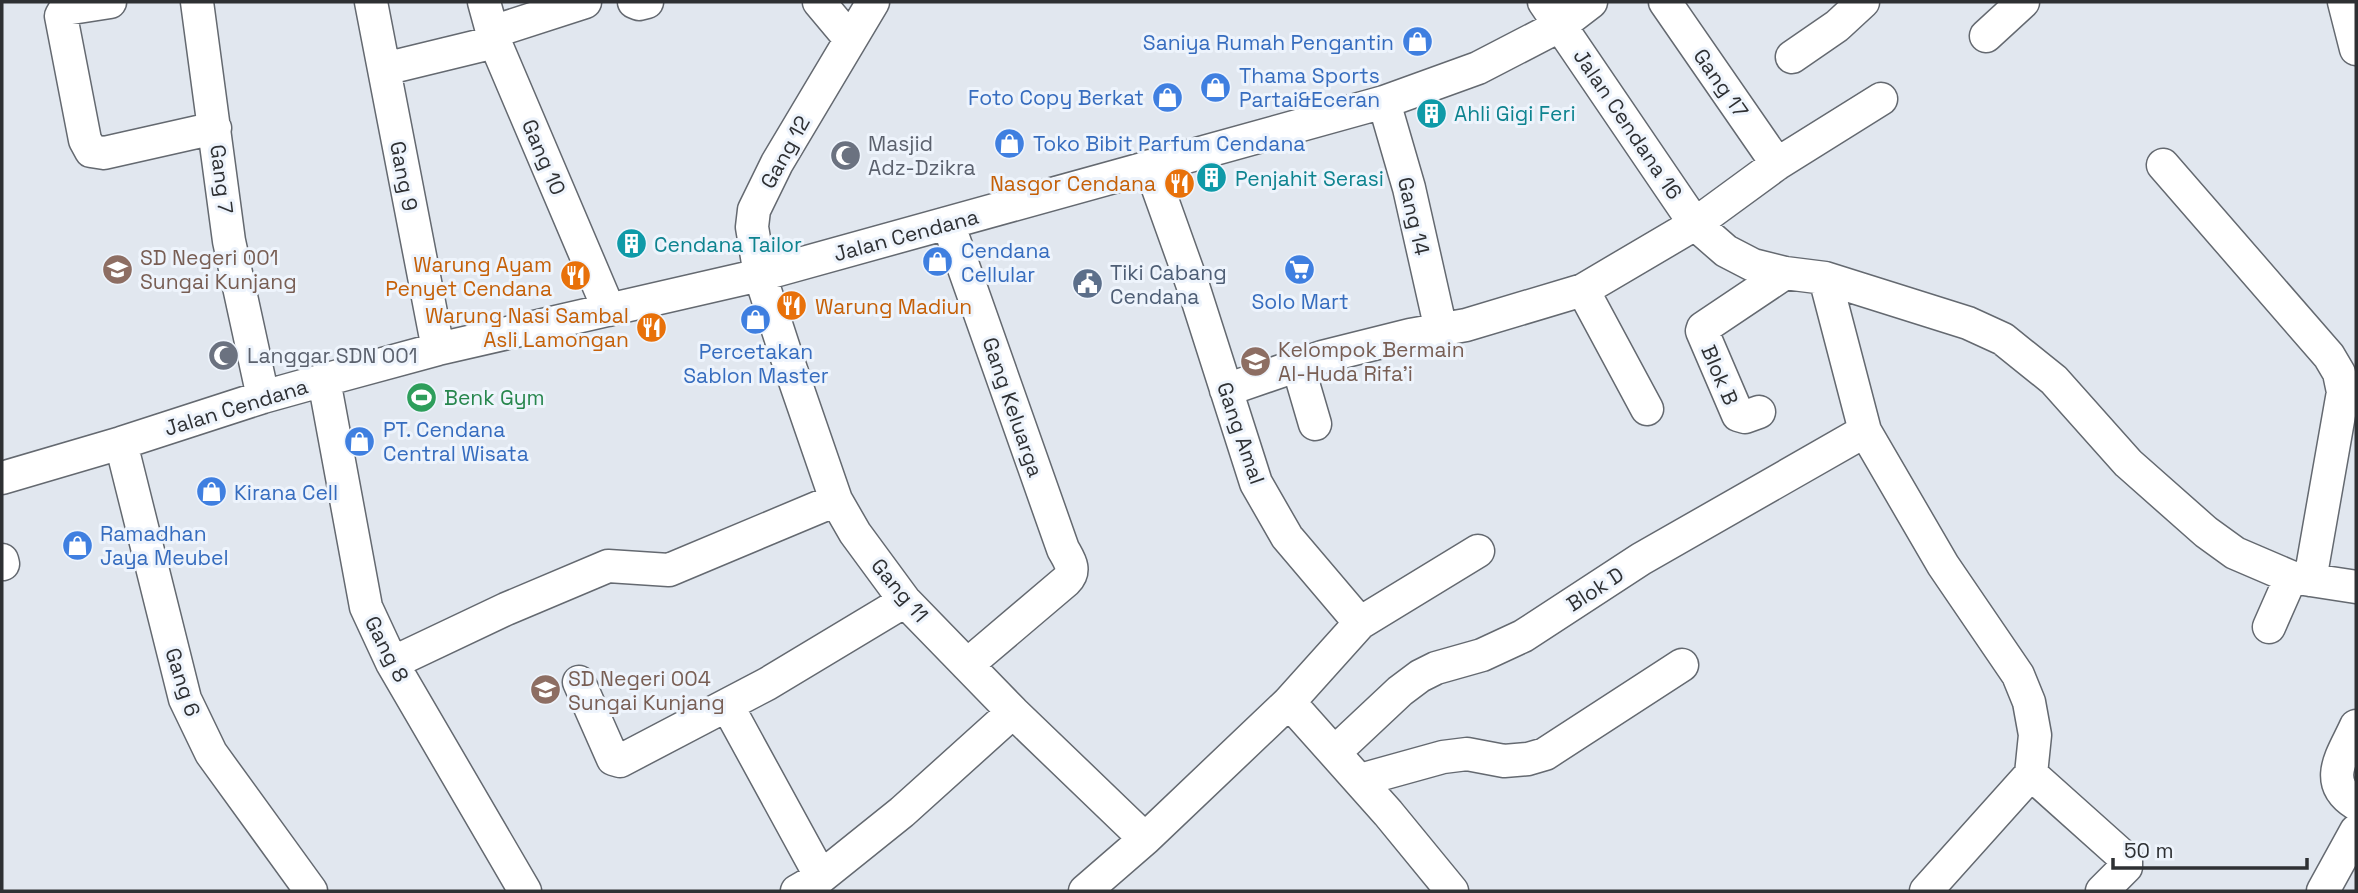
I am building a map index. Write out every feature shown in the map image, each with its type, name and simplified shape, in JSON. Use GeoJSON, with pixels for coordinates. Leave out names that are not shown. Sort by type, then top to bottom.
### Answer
{"type":"FeatureCollection","features":[{"type":"Feature","properties":{"kind":"street"},"geometry":{"type":"LineString","coordinates":[[110,2],[65,9],[61,16],[85,140],[91,151],[104,153],[215,128]]}},
{"type":"Feature","properties":{"kind":"street","name":"Gang 7"},"geometry":{"type":"LineString","coordinates":[[197,2],[229,241],[263,397]]}},
{"type":"Feature","properties":{"kind":"street","name":"Gang 9"},"geometry":{"type":"LineString","coordinates":[[371,2],[438,349]]}},
{"type":"Feature","properties":{"kind":"street","name":"Gang 10"},"geometry":{"type":"LineString","coordinates":[[484,2],[494,37],[609,310]]}},
{"type":"Feature","properties":{"kind":"street"},"geometry":{"type":"LineString","coordinates":[[384,69],[494,37],[585,2]]}},
{"type":"Feature","properties":{"kind":"street"},"geometry":{"type":"LineString","coordinates":[[634,2],[647,2]]}},
{"type":"Feature","properties":{"kind":"street"},"geometry":{"type":"LineString","coordinates":[[819,2],[850,39]]}},
{"type":"Feature","properties":{"kind":"street","name":"Gang 12"},"geometry":{"type":"LineString","coordinates":[[760,275],[752,227],[754,210],[777,163],[873,2]]}},
{"type":"Feature","properties":{"kind":"street","name":"Jalan Cendana"},"geometry":{"type":"LineString","coordinates":[[2,478],[324,380],[438,349],[760,275],[1384,102],[1478,68],[1553,14],[1591,2]]}},
{"type":"Feature","properties":{"kind":"street","name":"Gang 17"},"geometry":{"type":"LineString","coordinates":[[1665,2],[1777,164]]}},
{"type":"Feature","properties":{"kind":"street"},"geometry":{"type":"LineString","coordinates":[[1792,57],[1838,26],[1863,2]]}},
{"type":"Feature","properties":{"kind":"street"},"geometry":{"type":"LineString","coordinates":[[1986,36],[2023,2]]}},
{"type":"Feature","properties":{"kind":"street"},"geometry":{"type":"LineString","coordinates":[[2344,2],[2356,49]]}},
{"type":"Feature","properties":{"kind":"street","name":"Jalan Cendana 16"},"geometry":{"type":"LineString","coordinates":[[1553,14],[1695,224],[1726,251],[1753,265],[1825,278],[1968,323],[2003,339],[2054,380],[2128,463],[2206,532],[2235,553],[2300,579],[2356,587]]}},
{"type":"Feature","properties":{"kind":"street"},"geometry":{"type":"LineString","coordinates":[[1226,390],[1322,357],[1397,338],[1466,325],[1583,290],[1695,224],[1777,164],[1881,99]]}},
{"type":"Feature","properties":{"kind":"street","name":"Gang 14"},"geometry":{"type":"LineString","coordinates":[[1384,102],[1409,188],[1441,330]]}},
{"type":"Feature","properties":{"kind":"street"},"geometry":{"type":"LineString","coordinates":[[2164,165],[2329,356],[2339,373],[2343,391],[2300,579],[2269,627]]}},
{"type":"Feature","properties":{"kind":"street","name":"Gang Amal"},"geometry":{"type":"LineString","coordinates":[[1150,166],[1194,289],[1256,483],[1287,537],[1360,624]]}},
{"type":"Feature","properties":{"kind":"street","name":"Gang Keluarga"},"geometry":{"type":"LineString","coordinates":[[948,223],[1058,536],[1072,567],[1069,577],[967,664]]}},
{"type":"Feature","properties":{"kind":"street","name":"Blok B"},"geometry":{"type":"LineString","coordinates":[[1759,412],[1745,417],[1738,415],[1702,331],[1786,273]]}},
{"type":"Feature","properties":{"kind":"street","name":"Gang 11"},"geometry":{"type":"LineString","coordinates":[[760,275],[836,500],[855,533],[905,601],[1013,712],[1145,839]]}},
{"type":"Feature","properties":{"kind":"street"},"geometry":{"type":"LineString","coordinates":[[1825,278],[1865,431],[1943,565],[2018,675],[2029,702],[2035,735],[2031,774],[1926,891]]}},
{"type":"Feature","properties":{"kind":"street"},"geometry":{"type":"LineString","coordinates":[[1583,290],[1647,409]]}},
{"type":"Feature","properties":{"kind":"street"},"geometry":{"type":"LineString","coordinates":[[1298,366],[1315,424]]}},
{"type":"Feature","properties":{"kind":"street","name":"Gang 8"},"geometry":{"type":"LineString","coordinates":[[324,380],[366,607],[392,663],[525,891]]}},
{"type":"Feature","properties":{"kind":"street","name":"Blok D"},"geometry":{"type":"LineString","coordinates":[[1335,752],[1400,691],[1420,676],[1482,655],[1523,636],[1641,559],[1865,431]]}},
{"type":"Feature","properties":{"kind":"street","name":"Gang 6"},"geometry":{"type":"LineString","coordinates":[[121,443],[185,699],[211,753],[311,891]]}},
{"type":"Feature","properties":{"kind":"street"},"geometry":{"type":"LineString","coordinates":[[392,663],[506,609],[608,566],[669,570],[836,500]]}},
{"type":"Feature","properties":{"kind":"street"},"geometry":{"type":"LineString","coordinates":[[1084,891],[1145,839],[1289,702],[1360,624],[1478,551]]}},
{"type":"Feature","properties":{"kind":"street"},"geometry":{"type":"LineString","coordinates":[[579,682],[615,761],[625,759],[767,684],[905,601]]}},
{"type":"Feature","properties":{"kind":"street"},"geometry":{"type":"LineString","coordinates":[[1360,780],[1443,757],[1467,754],[1504,761],[1545,754],[1682,665]]}},
{"type":"Feature","properties":{"kind":"street"},"geometry":{"type":"LineString","coordinates":[[1289,702],[1360,780],[1452,891]]}},
{"type":"Feature","properties":{"kind":"street"},"geometry":{"type":"LineString","coordinates":[[727,705],[809,884],[902,812],[1013,712]]}},
{"type":"Feature","properties":{"kind":"street"},"geometry":{"type":"LineString","coordinates":[[2356,726],[2336,775],[2342,792],[2356,804]]}},
{"type":"Feature","properties":{"kind":"street"},"geometry":{"type":"LineString","coordinates":[[2031,774],[2126,859],[2126,867],[2102,891]]}},
{"type":"Feature","properties":{"kind":"street"},"geometry":{"type":"LineString","coordinates":[[2323,891],[2356,831]]}},
{"type":"Feature","properties":{"kind":"place","name":"Saniya Rumah Pengantin"},"geometry":{"type":"Point","coordinates":[1417,42]}},
{"type":"Feature","properties":{"kind":"place","name":"Thama Sports Partai&Eceran"},"geometry":{"type":"Point","coordinates":[1216,87]}},
{"type":"Feature","properties":{"kind":"place","name":"Foto Copy Berkat"},"geometry":{"type":"Point","coordinates":[1167,97]}},
{"type":"Feature","properties":{"kind":"place","name":"Ahli Gigi Feri"},"geometry":{"type":"Point","coordinates":[1431,113]}},
{"type":"Feature","properties":{"kind":"place","name":"Toko Bibit Parfum Cendana"},"geometry":{"type":"Point","coordinates":[1010,143]}},
{"type":"Feature","properties":{"kind":"place","name":"Masjid Adz-Dzikra"},"geometry":{"type":"Point","coordinates":[845,155]}},
{"type":"Feature","properties":{"kind":"place","name":"Penjahit Serasi"},"geometry":{"type":"Point","coordinates":[1212,178]}},
{"type":"Feature","properties":{"kind":"place","name":"Nasgor Cendana"},"geometry":{"type":"Point","coordinates":[1179,183]}},
{"type":"Feature","properties":{"kind":"place","name":"Cendana Tailor"},"geometry":{"type":"Point","coordinates":[631,244]}},
{"type":"Feature","properties":{"kind":"place","name":"Cendana Cellular"},"geometry":{"type":"Point","coordinates":[938,262]}},
{"type":"Feature","properties":{"kind":"place","name":"SD Negeri 001 Sungai Kunjang"},"geometry":{"type":"Point","coordinates":[117,269]}},
{"type":"Feature","properties":{"kind":"place","name":"Solo Mart"},"geometry":{"type":"Point","coordinates":[1300,269]}},
{"type":"Feature","properties":{"kind":"place","name":"Warung Ayam Penyet Cendana"},"geometry":{"type":"Point","coordinates":[575,276]}},
{"type":"Feature","properties":{"kind":"place","name":"Tiki Cabang Cendana"},"geometry":{"type":"Point","coordinates":[1087,284]}},
{"type":"Feature","properties":{"kind":"place","name":"Warung Madiun"},"geometry":{"type":"Point","coordinates":[792,306]}},
{"type":"Feature","properties":{"kind":"place","name":"Percetakan Sablon Master"},"geometry":{"type":"Point","coordinates":[756,319]}},
{"type":"Feature","properties":{"kind":"place","name":"Warung Nasi Sambal Asli Lamongan"},"geometry":{"type":"Point","coordinates":[652,327]}},
{"type":"Feature","properties":{"kind":"place","name":"Langgar SDN 001"},"geometry":{"type":"Point","coordinates":[224,355]}},
{"type":"Feature","properties":{"kind":"place","name":"Kelompok Bermain Al-Huda Rifa'i"},"geometry":{"type":"Point","coordinates":[1255,361]}},
{"type":"Feature","properties":{"kind":"place","name":"Benk Gym"},"geometry":{"type":"Point","coordinates":[421,397]}},
{"type":"Feature","properties":{"kind":"place","name":"PT. Cendana Central Wisata"},"geometry":{"type":"Point","coordinates":[360,441]}},
{"type":"Feature","properties":{"kind":"place","name":"Kirana Cell"},"geometry":{"type":"Point","coordinates":[211,492]}},
{"type":"Feature","properties":{"kind":"place","name":"Ramadhan Jaya Meubel"},"geometry":{"type":"Point","coordinates":[77,545]}},
{"type":"Feature","properties":{"kind":"place","name":"SD Negeri 004 Sungai Kunjang"},"geometry":{"type":"Point","coordinates":[545,690]}}]}
